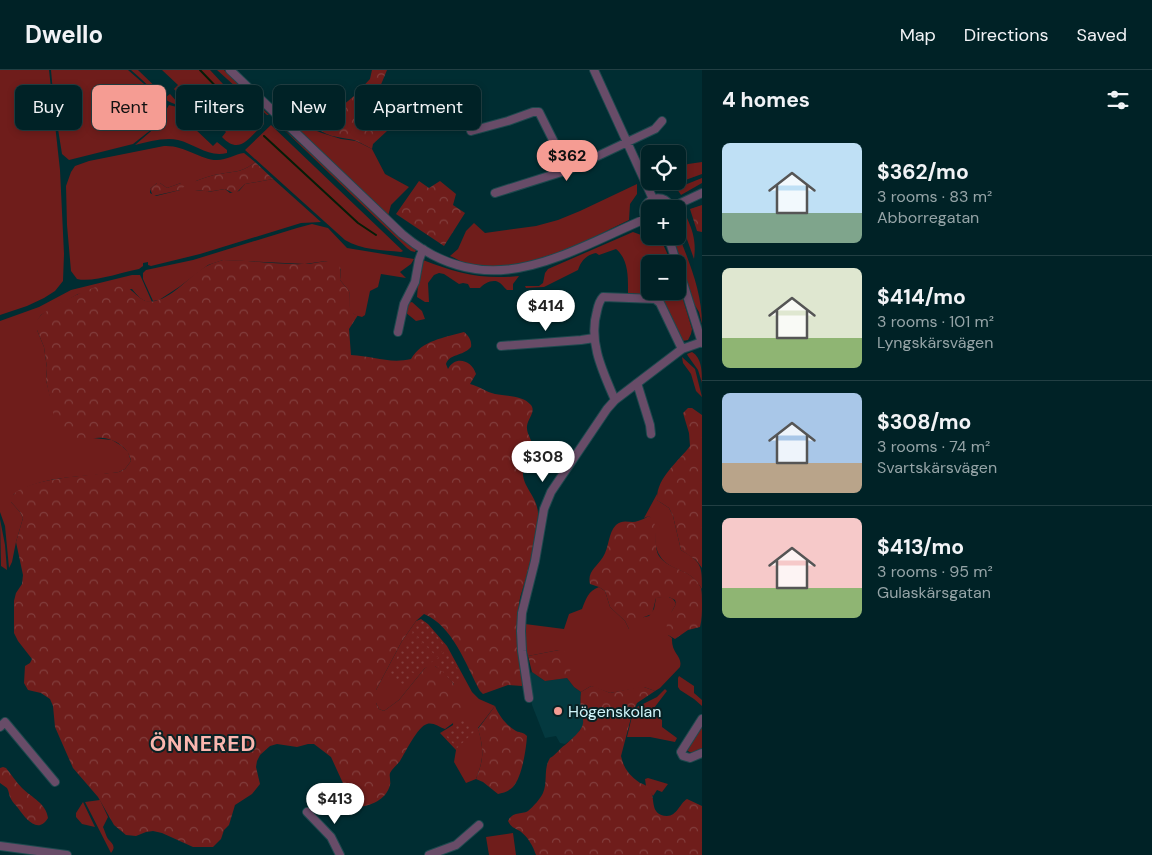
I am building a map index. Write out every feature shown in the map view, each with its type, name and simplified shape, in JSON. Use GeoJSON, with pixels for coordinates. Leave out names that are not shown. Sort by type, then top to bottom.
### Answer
{"type":"FeatureCollection","features":[{"type":"Feature","properties":{"kind":"street"},"geometry":{"type":"LineString","coordinates":[[230,70],[394,226],[423,249],[451,262],[474,268],[503,270],[523,268],[557,258],[641,225]]}},
{"type":"Feature","properties":{"kind":"street"},"geometry":{"type":"LineString","coordinates":[[594,70],[653,199],[665,200]]}},
{"type":"Feature","properties":{"kind":"street"},"geometry":{"type":"LineString","coordinates":[[471,132],[533,112],[539,112],[568,170]]}},
{"type":"Feature","properties":{"kind":"street"},"geometry":{"type":"LineString","coordinates":[[495,193],[568,170],[655,129],[662,121]]}},
{"type":"Feature","properties":{"kind":"street"},"geometry":{"type":"LineString","coordinates":[[686,201],[702,194]]}},
{"type":"Feature","properties":{"kind":"street"},"geometry":{"type":"LineString","coordinates":[[398,332],[404,304],[415,282],[418,260],[423,249]]}},
{"type":"Feature","properties":{"kind":"street"},"geometry":{"type":"LineString","coordinates":[[529,698],[522,651],[522,613],[535,561],[544,509],[551,492],[615,400],[682,349],[702,343],[686,293]]}},
{"type":"Feature","properties":{"kind":"street"},"geometry":{"type":"LineString","coordinates":[[615,400],[603,372],[594,338],[595,317],[603,297],[655,299],[660,304],[682,349]]}},
{"type":"Feature","properties":{"kind":"street"},"geometry":{"type":"LineString","coordinates":[[501,346],[594,338]]}},
{"type":"Feature","properties":{"kind":"street"},"geometry":{"type":"LineString","coordinates":[[637,383],[651,434]]}},
{"type":"Feature","properties":{"kind":"street"},"geometry":{"type":"LineString","coordinates":[[702,718],[681,752],[682,756],[690,758],[702,753]]}},
{"type":"Feature","properties":{"kind":"street"},"geometry":{"type":"LineString","coordinates":[[0,727],[5,722],[55,782]]}},
{"type":"Feature","properties":{"kind":"street"},"geometry":{"type":"LineString","coordinates":[[307,812],[331,837],[340,855]]}},
{"type":"Feature","properties":{"kind":"street"},"geometry":{"type":"LineString","coordinates":[[430,855],[456,845],[479,826]]}},
{"type":"Feature","properties":{"kind":"street"},"geometry":{"type":"LineString","coordinates":[[0,846],[67,855]]}},
{"type":"Feature","properties":{"kind":"shaded area","name":"Högenskolan"},"geometry":{"type":"Polygon","coordinates":[[[532,672],[545,681],[567,678],[581,692],[583,725],[576,736],[565,744],[560,743],[556,736],[545,738],[532,705],[528,674],[532,672]]]}},
{"type":"Feature","properties":{"kind":"green space"},"geometry":{"type":"Polygon","coordinates":[[[0,70],[49,70],[51,85],[15,85],[15,130],[56,130],[60,170],[64,254],[63,281],[55,291],[44,298],[0,315],[0,70]]]}},
{"type":"Feature","properties":{"kind":"green space"},"geometry":{"type":"Polygon","coordinates":[[[51,70],[128,70],[145,85],[92,85],[92,130],[151,130],[133,144],[69,160],[62,154],[58,130],[82,130],[82,85],[52,85],[51,70]]]}},
{"type":"Feature","properties":{"kind":"green space"},"geometry":{"type":"Polygon","coordinates":[[[131,70],[138,70],[154,85],[148,85],[131,70]]]}},
{"type":"Feature","properties":{"kind":"green space"},"geometry":{"type":"Polygon","coordinates":[[[162,70],[210,70],[224,85],[178,85],[162,70]]]}},
{"type":"Feature","properties":{"kind":"green space"},"geometry":{"type":"Polygon","coordinates":[[[217,70],[224,70],[239,85],[234,85],[217,70]]]}},
{"type":"Feature","properties":{"kind":"green space"},"geometry":{"type":"Polygon","coordinates":[[[372,70],[387,70],[381,85],[364,85],[370,79],[372,70]]]}},
{"type":"Feature","properties":{"kind":"green space"},"geometry":{"type":"Polygon","coordinates":[[[170,94],[176,101],[176,104],[174,104],[168,101],[166,97],[170,94]]]}},
{"type":"Feature","properties":{"kind":"green space"},"geometry":{"type":"Polygon","coordinates":[[[354,96],[355,130],[387,130],[373,144],[372,149],[354,140],[336,137],[320,130],[345,130],[345,104],[354,96]]]}},
{"type":"Feature","properties":{"kind":"green space"},"geometry":{"type":"Polygon","coordinates":[[[169,105],[176,107],[176,130],[196,130],[213,146],[217,142],[227,150],[227,153],[214,154],[173,139],[156,140],[135,145],[152,130],[166,130],[166,110],[169,105]]]}},
{"type":"Feature","properties":{"kind":"green space"},"geometry":{"type":"Polygon","coordinates":[[[271,125],[273,130],[276,130],[403,251],[365,248],[345,240],[245,150],[271,125]]]}},
{"type":"Feature","properties":{"kind":"green space"},"geometry":{"type":"Polygon","coordinates":[[[224,130],[258,130],[239,145],[234,145],[222,137],[226,132],[224,130]]]}},
{"type":"Feature","properties":{"kind":"green space"},"geometry":{"type":"Polygon","coordinates":[[[284,130],[400,238],[416,250],[415,252],[407,248],[284,130]]]}},
{"type":"Feature","properties":{"kind":"green space"},"geometry":{"type":"Polygon","coordinates":[[[298,130],[314,130],[341,139],[356,141],[372,149],[385,174],[409,187],[391,205],[388,216],[298,130]]]}},
{"type":"Feature","properties":{"kind":"green space"},"geometry":{"type":"Polygon","coordinates":[[[164,146],[172,146],[204,158],[217,160],[244,153],[255,162],[242,170],[214,175],[196,181],[195,191],[204,190],[208,192],[225,189],[230,193],[239,191],[245,184],[273,179],[321,222],[301,223],[200,254],[151,266],[148,265],[148,262],[143,263],[143,266],[139,269],[108,277],[91,280],[77,279],[71,271],[66,186],[75,166],[89,161],[164,146]],[[157,183],[150,189],[150,193],[156,196],[180,190],[181,183],[167,188],[157,183]]]}},
{"type":"Feature","properties":{"kind":"green space"},"geometry":{"type":"Polygon","coordinates":[[[255,162],[273,179],[245,184],[235,194],[225,189],[207,192],[203,190],[195,191],[191,188],[196,181],[214,175],[242,170],[255,162]]]}},
{"type":"Feature","properties":{"kind":"green space"},"geometry":{"type":"Polygon","coordinates":[[[702,162],[702,174],[686,180],[686,165],[702,162]]]}},
{"type":"Feature","properties":{"kind":"green space"},"geometry":{"type":"Polygon","coordinates":[[[702,178],[702,183],[681,195],[678,190],[686,190],[686,184],[702,178]]]}},
{"type":"Feature","properties":{"kind":"green space"},"geometry":{"type":"Polygon","coordinates":[[[419,181],[429,188],[440,181],[456,194],[453,205],[465,213],[444,246],[396,214],[419,181]]]}},
{"type":"Feature","properties":{"kind":"green space"},"geometry":{"type":"Polygon","coordinates":[[[157,183],[167,188],[181,183],[186,184],[180,190],[153,196],[150,189],[157,183]]]}},
{"type":"Feature","properties":{"kind":"green space"},"geometry":{"type":"Polygon","coordinates":[[[637,184],[637,194],[630,204],[629,220],[572,248],[551,256],[508,267],[487,267],[467,264],[450,256],[458,249],[466,231],[474,223],[485,233],[536,226],[580,211],[637,184]]]}},
{"type":"Feature","properties":{"kind":"green space"},"geometry":{"type":"Polygon","coordinates":[[[702,205],[702,232],[697,231],[690,209],[702,205]]]}},
{"type":"Feature","properties":{"kind":"green space"},"geometry":{"type":"Polygon","coordinates":[[[687,218],[694,238],[694,259],[686,236],[687,218]]]}},
{"type":"Feature","properties":{"kind":"green space"},"geometry":{"type":"Polygon","coordinates":[[[312,224],[328,228],[347,248],[414,259],[411,264],[400,272],[406,278],[381,274],[378,287],[370,291],[365,315],[362,317],[350,310],[349,291],[340,280],[341,269],[326,261],[305,264],[223,260],[208,265],[179,287],[159,300],[153,301],[143,279],[143,273],[146,270],[193,260],[312,224]]]}},
{"type":"Feature","properties":{"kind":"green space"},"geometry":{"type":"Polygon","coordinates":[[[633,232],[641,235],[641,245],[663,245],[668,255],[641,255],[641,294],[628,293],[626,264],[616,249],[599,255],[596,253],[589,255],[582,261],[578,270],[544,287],[526,288],[525,286],[539,286],[543,283],[548,269],[633,232]]]}},
{"type":"Feature","properties":{"kind":"green space"},"geometry":{"type":"Polygon","coordinates":[[[674,245],[682,245],[691,268],[698,290],[702,324],[699,312],[686,287],[686,255],[677,255],[674,245]]]}},
{"type":"Feature","properties":{"kind":"green space"},"geometry":{"type":"Polygon","coordinates":[[[223,260],[295,264],[332,261],[339,265],[340,280],[349,291],[350,308],[354,314],[358,315],[349,329],[351,355],[396,361],[411,359],[427,344],[464,332],[470,339],[471,347],[450,358],[446,364],[448,369],[455,362],[463,361],[471,365],[476,374],[470,384],[499,395],[523,399],[531,405],[533,410],[527,429],[533,451],[525,466],[523,477],[536,502],[538,522],[518,613],[522,686],[508,685],[483,694],[451,637],[443,627],[424,614],[416,621],[402,641],[376,690],[376,703],[379,709],[384,711],[399,700],[425,668],[435,666],[457,689],[460,695],[462,710],[460,718],[445,729],[434,724],[423,726],[390,773],[390,785],[385,795],[373,804],[357,807],[352,803],[331,757],[314,744],[297,747],[277,744],[270,746],[260,755],[256,767],[260,784],[252,794],[235,805],[229,825],[224,830],[221,839],[213,847],[193,847],[153,831],[136,836],[126,835],[114,825],[98,797],[73,768],[55,727],[53,706],[50,699],[41,693],[28,690],[24,683],[25,666],[32,659],[14,633],[14,601],[16,593],[22,584],[23,575],[16,542],[23,518],[11,502],[15,494],[25,487],[58,479],[119,472],[125,469],[131,461],[124,448],[112,440],[100,438],[79,439],[60,433],[56,426],[46,380],[47,368],[44,347],[37,330],[37,320],[41,315],[80,293],[103,285],[122,285],[145,301],[155,301],[170,295],[202,269],[223,260]]]}},
{"type":"Feature","properties":{"kind":"green space"},"geometry":{"type":"Polygon","coordinates":[[[423,260],[447,269],[481,276],[519,276],[513,284],[513,290],[507,290],[495,281],[484,284],[480,288],[470,288],[468,284],[459,284],[444,274],[439,273],[434,275],[428,283],[429,302],[425,302],[417,297],[420,261],[423,260]]]}},
{"type":"Feature","properties":{"kind":"green space"},"geometry":{"type":"Polygon","coordinates":[[[132,275],[140,275],[152,302],[143,300],[132,289],[78,294],[41,315],[37,321],[37,330],[44,347],[47,368],[46,380],[50,396],[93,438],[112,440],[122,446],[128,452],[131,461],[125,469],[119,472],[52,480],[39,483],[14,494],[11,502],[23,518],[9,568],[5,526],[0,512],[0,321],[39,307],[71,290],[132,275]]]}},
{"type":"Feature","properties":{"kind":"green space"},"geometry":{"type":"Polygon","coordinates":[[[659,300],[683,300],[692,329],[688,340],[682,341],[659,300]]]}},
{"type":"Feature","properties":{"kind":"green space"},"geometry":{"type":"Polygon","coordinates":[[[412,302],[422,311],[425,319],[416,321],[405,312],[408,303],[412,302]]]}},
{"type":"Feature","properties":{"kind":"green space"},"geometry":{"type":"Polygon","coordinates":[[[692,352],[700,362],[702,383],[698,370],[687,354],[692,352]]]}},
{"type":"Feature","properties":{"kind":"green space"},"geometry":{"type":"Polygon","coordinates":[[[682,357],[695,369],[702,397],[696,391],[691,374],[683,363],[682,357]]]}},
{"type":"Feature","properties":{"kind":"green space"},"geometry":{"type":"Polygon","coordinates":[[[688,408],[692,408],[702,415],[702,568],[696,560],[681,550],[673,516],[669,508],[657,500],[664,477],[690,446],[689,433],[683,413],[688,408]]]}},
{"type":"Feature","properties":{"kind":"green space"},"geometry":{"type":"Polygon","coordinates":[[[657,494],[657,500],[669,508],[673,516],[681,550],[693,558],[699,565],[702,575],[702,589],[688,574],[663,560],[657,551],[654,526],[649,516],[644,518],[657,494]]]}},
{"type":"Feature","properties":{"kind":"green space"},"geometry":{"type":"Polygon","coordinates":[[[649,516],[655,524],[656,546],[659,556],[669,565],[692,577],[701,588],[702,618],[700,627],[688,630],[675,639],[668,635],[667,623],[676,604],[675,600],[669,597],[656,598],[652,614],[644,617],[633,632],[625,621],[610,607],[605,591],[590,584],[589,580],[591,572],[605,553],[613,528],[624,521],[638,521],[649,516]]]}},
{"type":"Feature","properties":{"kind":"green space"},"geometry":{"type":"Polygon","coordinates":[[[0,519],[5,545],[7,570],[1,566],[0,519]]]}},
{"type":"Feature","properties":{"kind":"green space"},"geometry":{"type":"Polygon","coordinates":[[[599,587],[605,591],[610,607],[625,621],[629,629],[644,617],[649,616],[654,609],[656,598],[668,597],[675,601],[676,604],[672,611],[668,635],[672,638],[673,648],[680,660],[680,667],[655,691],[644,687],[610,693],[591,686],[581,692],[567,678],[559,650],[528,656],[525,647],[525,624],[564,629],[569,614],[582,609],[590,593],[599,587]]]}},
{"type":"Feature","properties":{"kind":"green space"},"geometry":{"type":"Polygon","coordinates":[[[421,619],[428,624],[447,646],[472,692],[479,699],[495,706],[478,728],[482,748],[481,766],[476,779],[466,783],[454,762],[456,750],[440,733],[453,725],[454,684],[435,666],[425,668],[399,700],[384,711],[379,709],[376,703],[376,690],[402,641],[416,621],[421,619]]]}},
{"type":"Feature","properties":{"kind":"green space"},"geometry":{"type":"Polygon","coordinates":[[[420,620],[426,623],[446,647],[437,657],[412,632],[420,620]]]}},
{"type":"Feature","properties":{"kind":"green space"},"geometry":{"type":"Polygon","coordinates":[[[412,633],[436,658],[425,666],[402,650],[412,633]]]}},
{"type":"Feature","properties":{"kind":"green space"},"geometry":{"type":"Polygon","coordinates":[[[447,649],[463,679],[454,684],[434,662],[447,649]]]}},
{"type":"Feature","properties":{"kind":"green space"},"geometry":{"type":"Polygon","coordinates":[[[401,650],[425,666],[417,675],[394,663],[401,650]]]}},
{"type":"Feature","properties":{"kind":"green space"},"geometry":{"type":"Polygon","coordinates":[[[559,650],[571,654],[574,661],[567,678],[545,681],[532,672],[528,656],[559,650]]]}},
{"type":"Feature","properties":{"kind":"green space"},"geometry":{"type":"Polygon","coordinates":[[[394,664],[415,676],[406,686],[386,675],[394,664]]]}},
{"type":"Feature","properties":{"kind":"green space"},"geometry":{"type":"Polygon","coordinates":[[[679,676],[694,686],[694,693],[702,700],[702,706],[680,690],[678,687],[679,676]]]}},
{"type":"Feature","properties":{"kind":"green space"},"geometry":{"type":"Polygon","coordinates":[[[591,686],[610,693],[639,687],[655,691],[637,703],[632,714],[621,756],[622,761],[630,774],[649,789],[652,794],[655,810],[661,815],[673,814],[687,799],[702,806],[702,855],[536,855],[532,845],[525,836],[509,823],[508,821],[512,816],[528,811],[542,795],[550,758],[574,737],[583,725],[580,702],[581,692],[591,686]]]}},
{"type":"Feature","properties":{"kind":"green space"},"geometry":{"type":"Polygon","coordinates":[[[665,689],[667,691],[651,712],[662,720],[662,727],[677,738],[675,742],[650,737],[627,737],[633,712],[637,707],[657,697],[665,689]]]}},
{"type":"Feature","properties":{"kind":"green space"},"geometry":{"type":"Polygon","coordinates":[[[495,706],[509,726],[527,736],[523,763],[516,783],[510,790],[498,794],[476,779],[481,766],[482,754],[478,729],[495,706]]]}},
{"type":"Feature","properties":{"kind":"green space"},"geometry":{"type":"Polygon","coordinates":[[[463,716],[476,730],[457,748],[444,734],[463,716]]]}},
{"type":"Feature","properties":{"kind":"green space"},"geometry":{"type":"Polygon","coordinates":[[[702,724],[702,749],[691,752],[687,750],[702,724]]]}},
{"type":"Feature","properties":{"kind":"green space"},"geometry":{"type":"Polygon","coordinates":[[[3,767],[44,808],[48,818],[44,823],[36,825],[32,823],[10,798],[7,788],[0,783],[0,768],[3,767]]]}},
{"type":"Feature","properties":{"kind":"green space"},"geometry":{"type":"Polygon","coordinates":[[[648,778],[668,784],[662,792],[657,790],[653,796],[646,786],[645,779],[648,778]]]}},
{"type":"Feature","properties":{"kind":"green space"},"geometry":{"type":"Polygon","coordinates":[[[100,800],[108,817],[103,827],[107,838],[113,846],[111,853],[85,802],[100,800]]]}},
{"type":"Feature","properties":{"kind":"green space"},"geometry":{"type":"Polygon","coordinates":[[[83,802],[95,827],[82,824],[76,817],[76,813],[83,802]]]}},
{"type":"Feature","properties":{"kind":"green space"},"geometry":{"type":"Polygon","coordinates":[[[513,833],[516,855],[489,855],[486,837],[513,833]]]}},
{"type":"Feature","properties":{"kind":"waterway"},"geometry":{"type":"LineString","coordinates":[[200,70],[214,85]]}},
{"type":"Feature","properties":{"kind":"waterway"},"geometry":{"type":"LineString","coordinates":[[264,136],[358,223],[376,235]]}},
{"type":"Feature","properties":{"kind":"place","name":"Högenskolan"},"geometry":{"type":"Point","coordinates":[558,711]}},
{"type":"Feature","properties":{"kind":"district","name":"ÖNNERED"},"geometry":{"type":"Point","coordinates":[203,744]}}]}
